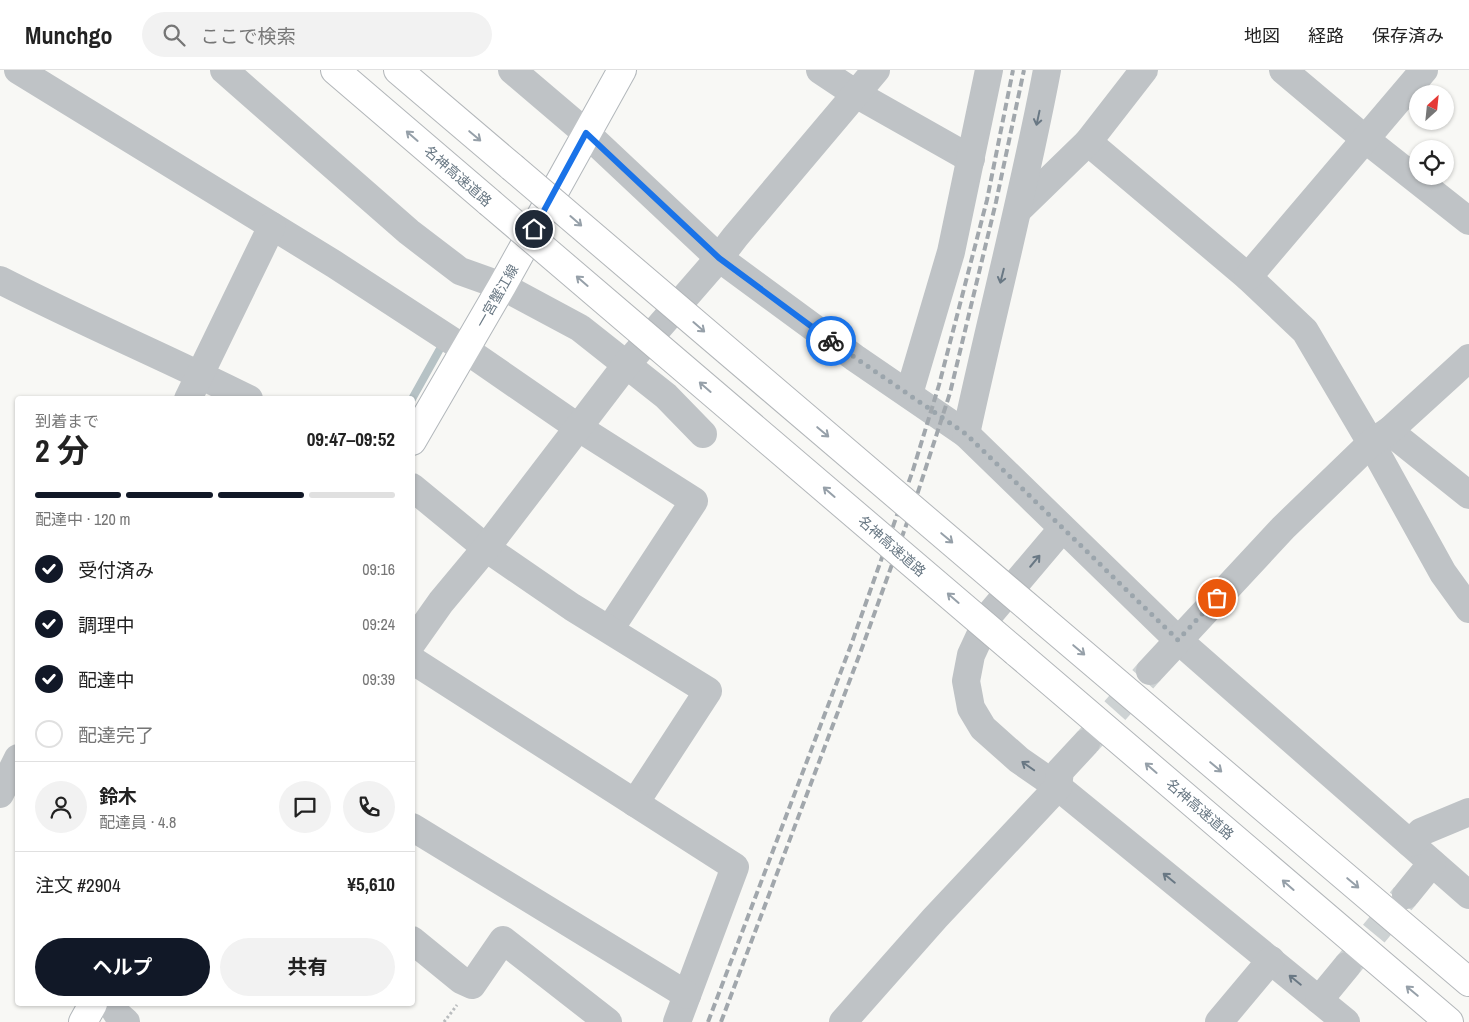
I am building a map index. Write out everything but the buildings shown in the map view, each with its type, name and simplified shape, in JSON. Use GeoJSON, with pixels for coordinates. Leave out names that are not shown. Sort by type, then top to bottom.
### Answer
{"type":"FeatureCollection","features":[{"type":"Feature","properties":{"kind":"main road","name":"名神高速道路"},"geometry":{"type":"LineString","coordinates":[[335,70],[1449,1022]]}},
{"type":"Feature","properties":{"kind":"main road"},"geometry":{"type":"LineString","coordinates":[[398,70],[1469,982]]}},
{"type":"Feature","properties":{"kind":"main road","name":"一宮蟹江線"},"geometry":{"type":"LineString","coordinates":[[415,436],[466,350],[622,70]]}},
{"type":"Feature","properties":{"kind":"main road"},"geometry":{"type":"LineString","coordinates":[[83,1022],[92,1006]]}},
{"type":"Feature","properties":{"kind":"street"},"geometry":{"type":"LineString","coordinates":[[18,70],[334,264],[466,350],[579,428],[694,501],[610,629]]}},
{"type":"Feature","properties":{"kind":"street"},"geometry":{"type":"LineString","coordinates":[[224,70],[409,232],[460,270],[502,286],[580,328],[666,396],[703,434]]}},
{"type":"Feature","properties":{"kind":"street"},"geometry":{"type":"LineString","coordinates":[[512,70],[586,133],[719,258],[855,358],[966,434],[1178,640],[1469,894]]}},
{"type":"Feature","properties":{"kind":"street"},"geometry":{"type":"LineString","coordinates":[[820,70],[856,94],[971,159]]}},
{"type":"Feature","properties":{"kind":"street"},"geometry":{"type":"LineString","coordinates":[[415,639],[626,365],[719,258],[876,70]]}},
{"type":"Feature","properties":{"kind":"street"},"geometry":{"type":"LineString","coordinates":[[909,394],[951,252],[989,70]]}},
{"type":"Feature","properties":{"kind":"street"},"geometry":{"type":"LineString","coordinates":[[966,434],[989,327],[1018,209],[1047,70]]}},
{"type":"Feature","properties":{"kind":"street"},"geometry":{"type":"LineString","coordinates":[[1018,209],[1088,142],[1144,70]]}},
{"type":"Feature","properties":{"kind":"street"},"geometry":{"type":"LineString","coordinates":[[1283,70],[1365,139],[1469,221]]}},
{"type":"Feature","properties":{"kind":"street"},"geometry":{"type":"LineString","coordinates":[[1248,277],[1424,70]]}},
{"type":"Feature","properties":{"kind":"street"},"geometry":{"type":"LineString","coordinates":[[1088,142],[1248,277],[1305,331],[1380,437],[1444,573],[1469,609]]}},
{"type":"Feature","properties":{"kind":"street"},"geometry":{"type":"LineString","coordinates":[[189,396],[272,226]]}},
{"type":"Feature","properties":{"kind":"street"},"geometry":{"type":"LineString","coordinates":[[0,280],[243,396]]}},
{"type":"Feature","properties":{"kind":"street"},"geometry":{"type":"LineString","coordinates":[[1150,671],[1283,528],[1380,437],[1469,358]]}},
{"type":"Feature","properties":{"kind":"street"},"geometry":{"type":"LineString","coordinates":[[1380,437],[1469,495]]}},
{"type":"Feature","properties":{"kind":"street"},"geometry":{"type":"LineString","coordinates":[[415,489],[486,548],[572,608],[610,629],[708,691],[635,803]]}},
{"type":"Feature","properties":{"kind":"street"},"geometry":{"type":"LineString","coordinates":[[1062,529],[990,614],[971,655],[966,681],[971,708],[984,728],[1019,760],[1058,787],[1346,1022]]}},
{"type":"Feature","properties":{"kind":"street"},"geometry":{"type":"LineString","coordinates":[[415,662],[735,866],[676,1022]]}},
{"type":"Feature","properties":{"kind":"street"},"geometry":{"type":"LineString","coordinates":[[842,1022],[935,918],[1058,787],[1060,771],[1086,743]]}},
{"type":"Feature","properties":{"kind":"street"},"geometry":{"type":"LineString","coordinates":[[1410,843],[1421,832],[1469,812]]}},
{"type":"Feature","properties":{"kind":"street"},"geometry":{"type":"LineString","coordinates":[[415,829],[686,995]]}},
{"type":"Feature","properties":{"kind":"street"},"geometry":{"type":"LineString","coordinates":[[1406,894],[1432,863]]}},
{"type":"Feature","properties":{"kind":"street"},"geometry":{"type":"LineString","coordinates":[[415,942],[461,980],[472,985],[503,940],[608,1022]]}},
{"type":"Feature","properties":{"kind":"street"},"geometry":{"type":"LineString","coordinates":[[1219,1022],[1271,960]]}},
{"type":"Feature","properties":{"kind":"street"},"geometry":{"type":"LineString","coordinates":[[1319,1000],[1347,966]]}},
{"type":"Feature","properties":{"kind":"street"},"geometry":{"type":"LineString","coordinates":[[112,1006],[118,1015],[126,1022]]}},
{"type":"Feature","properties":{"kind":"waterway"},"geometry":{"type":"LineString","coordinates":[[414,396],[441,347]]}},
{"type":"Feature","properties":{"kind":"tunnel"},"geometry":{"type":"LineString","coordinates":[[1087,742],[1150,671]]}},
{"type":"Feature","properties":{"kind":"tunnel"},"geometry":{"type":"LineString","coordinates":[[1347,966],[1405,896]]}},
{"type":"Feature","properties":{"kind":"railway"},"geometry":{"type":"LineString","coordinates":[[708,1022],[851,645],[913,470],[939,385],[987,200],[1013,70]]}},
{"type":"Feature","properties":{"kind":"railway"},"geometry":{"type":"LineString","coordinates":[[721,1022],[862,648],[917,495],[950,393],[996,202],[1024,70]]}},
{"type":"Feature","properties":{"kind":"way so far"},"geometry":{"type":"LineString","coordinates":[[831,341],[966,434],[1178,640],[1217,598]]}},
{"type":"Feature","properties":{"kind":"route"},"geometry":{"type":"LineString","coordinates":[[534,229],[586,133],[719,258],[831,341]]}}]}
